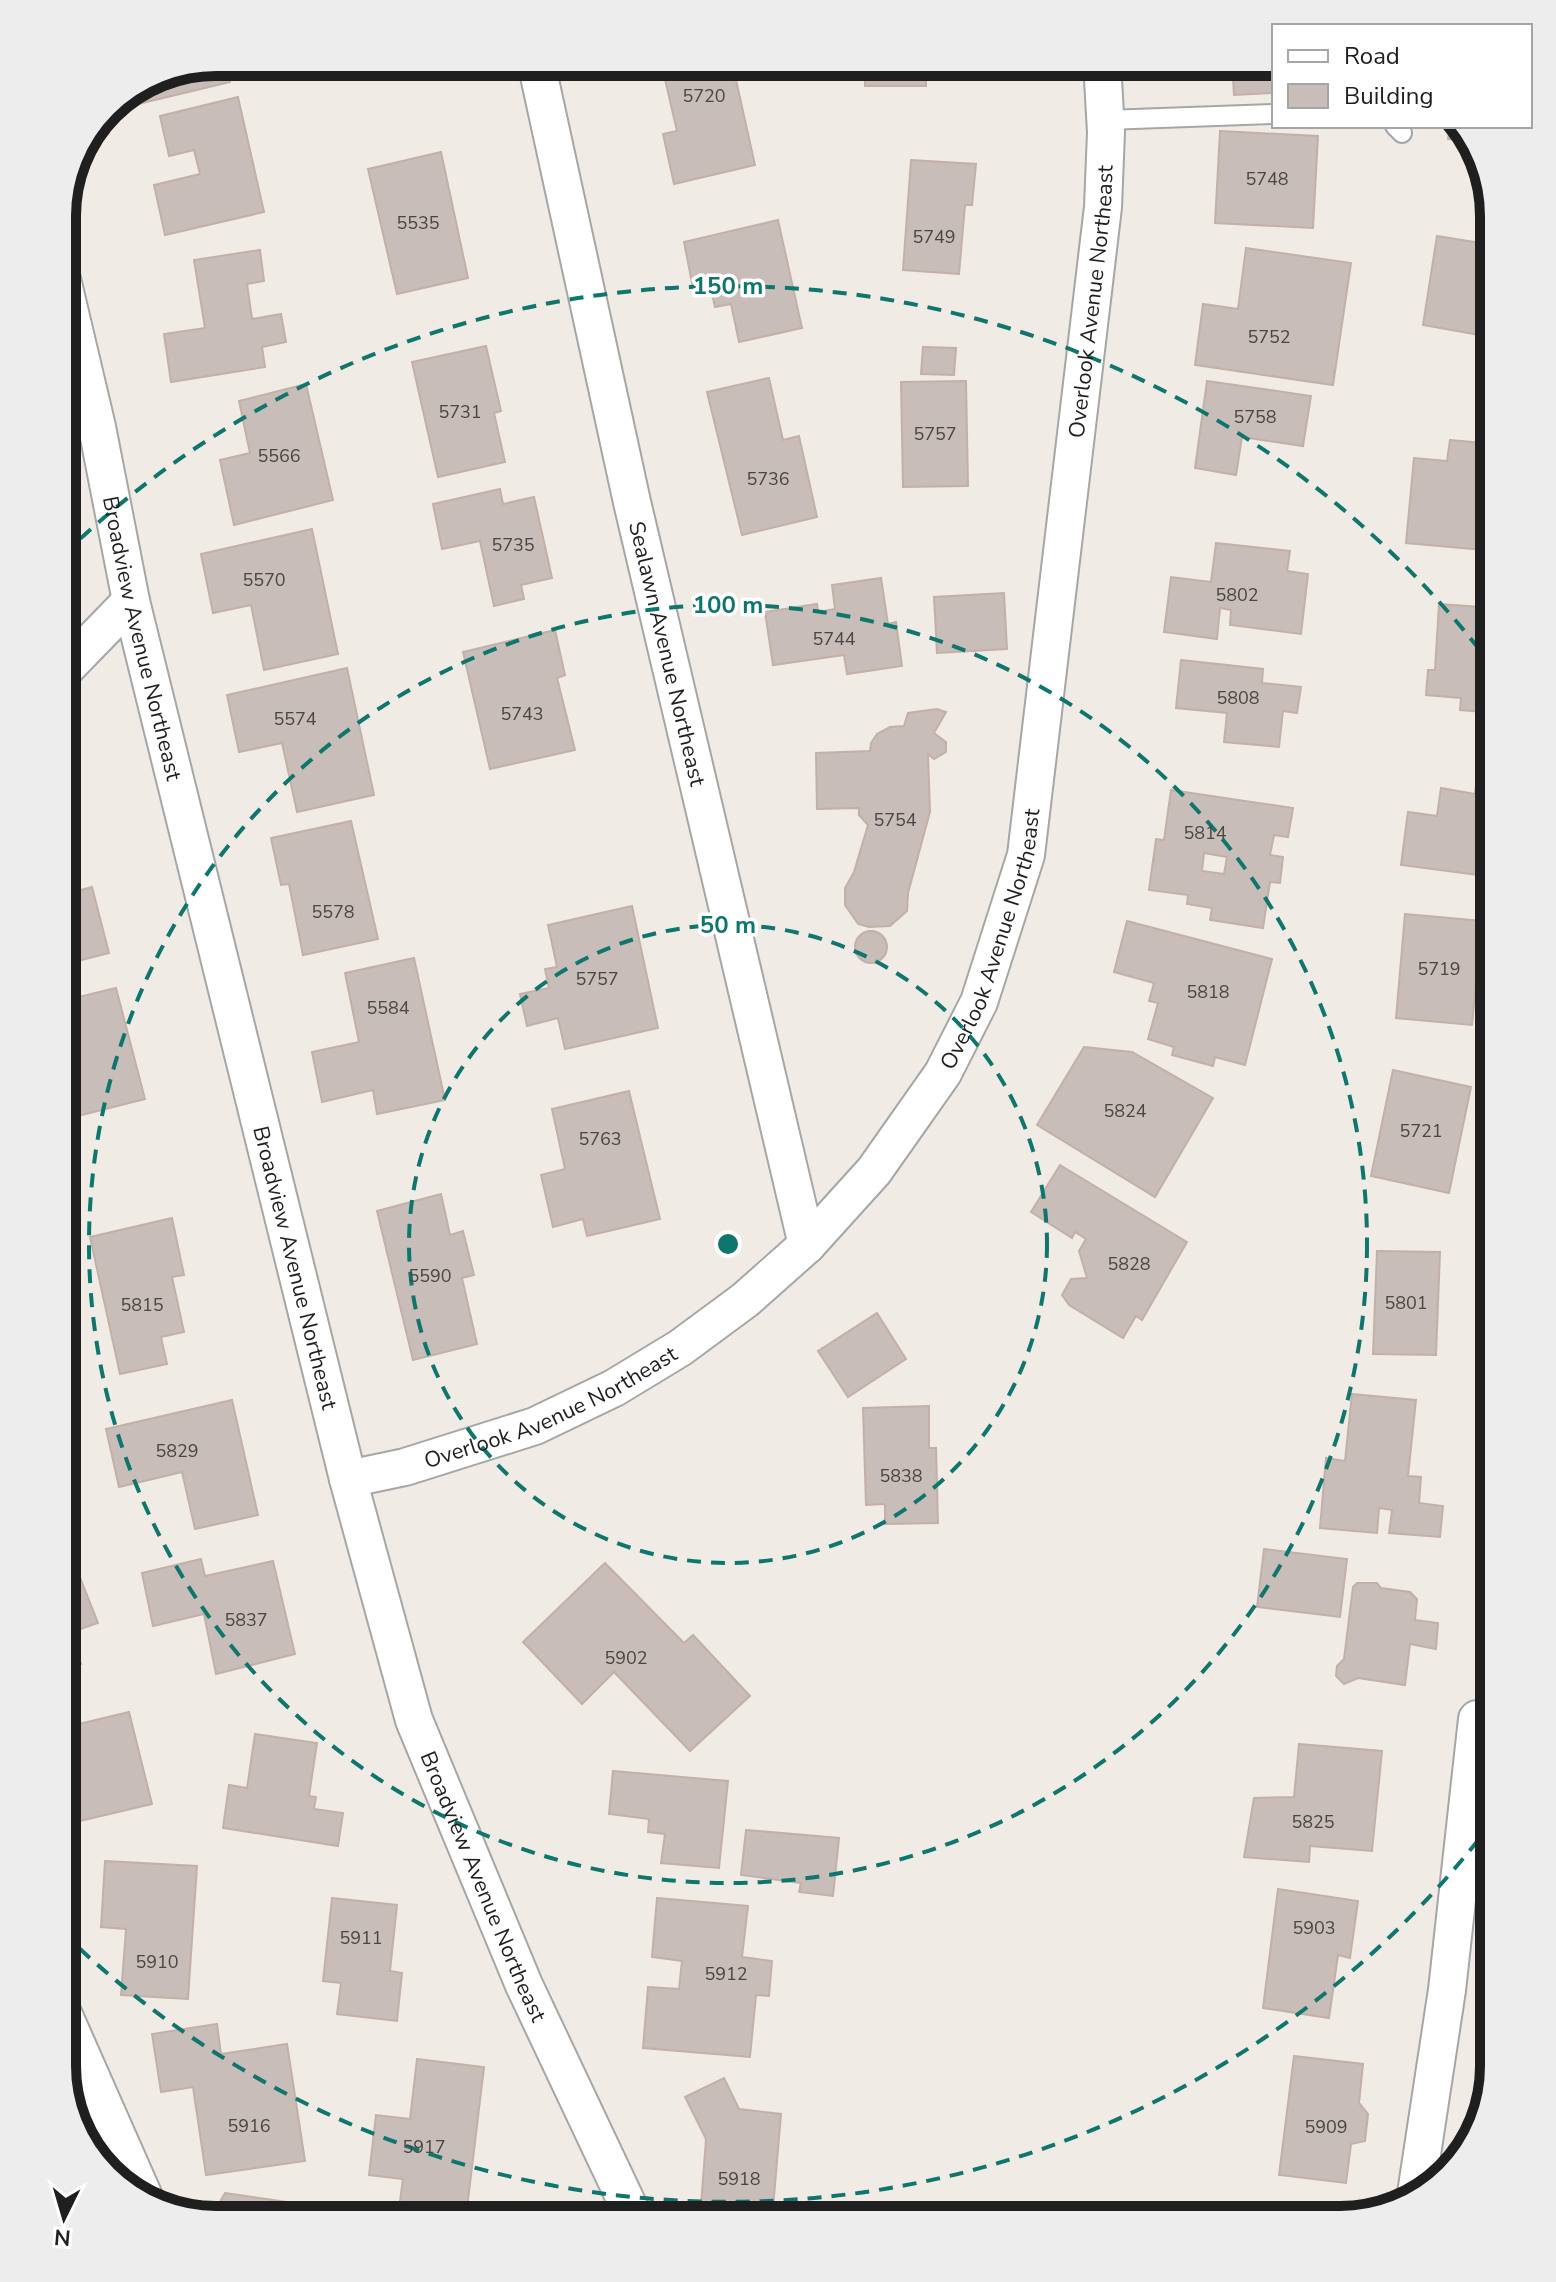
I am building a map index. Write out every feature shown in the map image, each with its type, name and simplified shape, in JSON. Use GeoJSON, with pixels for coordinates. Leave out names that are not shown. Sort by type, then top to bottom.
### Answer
{"type":"FeatureCollection","features":[{"type":"Feature","properties":{"kind":"street","name":"Sealawn Avenue Northeast"},"geometry":{"type":"LineString","coordinates":[[539,76],[632,502],[807,1245]]}},
{"type":"Feature","properties":{"kind":"street","name":"Overlook Avenue Northeast"},"geometry":{"type":"LineString","coordinates":[[348,1479],[462,1451],[535,1426],[614,1388],[680,1348],[745,1300],[807,1245],[874,1171],[943,1073],[979,1002],[1026,855],[1103,207],[1106,120],[1103,76]]}},
{"type":"Feature","properties":{"kind":"street","name":"Broadview Avenue Northeast"},"geometry":{"type":"LineString","coordinates":[[76,338],[131,601],[348,1479],[414,1720],[524,1985],[628,2206]]}},
{"type":"Feature","properties":{"kind":"street"},"geometry":{"type":"LineString","coordinates":[[76,658],[131,601]]}},
{"type":"Feature","properties":{"kind":"street"},"geometry":{"type":"LineString","coordinates":[[1477,1719],[1480,1750]]}},
{"type":"Feature","properties":{"kind":"street"},"geometry":{"type":"LineString","coordinates":[[1418,2182],[1480,1799]]}},
{"type":"Feature","properties":{"kind":"street"},"geometry":{"type":"LineString","coordinates":[[76,2043],[137,2181]]}},
{"type":"Feature","properties":{"kind":"lane"},"geometry":{"type":"LineString","coordinates":[[1106,120],[1272,114]]}},
{"type":"Feature","properties":{"kind":"building"},"geometry":{"type":"Polygon","coordinates":[[[228,76],[230,82],[134,105],[146,95],[180,81],[228,76]]]}},
{"type":"Feature","properties":{"kind":"building"},"geometry":{"type":"Polygon","coordinates":[[[664,76],[735,76],[755,165],[674,184],[663,134],[677,131],[664,76]]]}},
{"type":"Feature","properties":{"kind":"building"},"geometry":{"type":"Polygon","coordinates":[[[865,76],[926,76],[926,86],[865,86],[865,76]]]}},
{"type":"Feature","properties":{"kind":"building"},"geometry":{"type":"Polygon","coordinates":[[[1233,76],[1272,76],[1272,93],[1234,95],[1233,76]]]}},
{"type":"Feature","properties":{"kind":"building"},"geometry":{"type":"Polygon","coordinates":[[[238,97],[264,212],[165,235],[154,185],[200,174],[194,150],[169,156],[160,116],[238,97]]]}},
{"type":"Feature","properties":{"kind":"building"},"geometry":{"type":"Polygon","coordinates":[[[1449,130],[1458,140],[1448,139],[1449,130]]]}},
{"type":"Feature","properties":{"kind":"building"},"geometry":{"type":"Polygon","coordinates":[[[1220,131],[1318,136],[1313,228],[1215,223],[1220,131]]]}},
{"type":"Feature","properties":{"kind":"building"},"geometry":{"type":"Polygon","coordinates":[[[441,152],[468,278],[397,294],[368,169],[441,152]]]}},
{"type":"Feature","properties":{"kind":"building"},"geometry":{"type":"Polygon","coordinates":[[[911,160],[976,164],[972,205],[965,205],[959,274],[903,270],[911,160]]]}},
{"type":"Feature","properties":{"kind":"building"},"geometry":{"type":"Polygon","coordinates":[[[778,220],[802,328],[739,342],[731,304],[715,307],[711,289],[694,293],[684,242],[778,220]]]}},
{"type":"Feature","properties":{"kind":"building"},"geometry":{"type":"Polygon","coordinates":[[[1437,236],[1480,243],[1480,335],[1423,325],[1437,236]]]}},
{"type":"Feature","properties":{"kind":"building"},"geometry":{"type":"Polygon","coordinates":[[[1246,248],[1351,263],[1333,385],[1195,365],[1203,304],[1238,309],[1246,248]]]}},
{"type":"Feature","properties":{"kind":"building"},"geometry":{"type":"Polygon","coordinates":[[[260,250],[264,281],[247,284],[252,319],[281,314],[286,342],[262,347],[265,367],[171,382],[164,334],[205,328],[194,260],[260,250]]]}},
{"type":"Feature","properties":{"kind":"building"},"geometry":{"type":"Polygon","coordinates":[[[486,346],[501,411],[494,413],[505,462],[438,477],[412,362],[486,346]]]}},
{"type":"Feature","properties":{"kind":"building"},"geometry":{"type":"Polygon","coordinates":[[[923,347],[956,348],[954,375],[921,374],[923,347]]]}},
{"type":"Feature","properties":{"kind":"building"},"geometry":{"type":"Polygon","coordinates":[[[769,378],[783,440],[799,436],[817,517],[742,535],[707,392],[769,378]]]}},
{"type":"Feature","properties":{"kind":"building"},"geometry":{"type":"Polygon","coordinates":[[[966,381],[968,486],[903,487],[901,382],[966,381]]]}},
{"type":"Feature","properties":{"kind":"building"},"geometry":{"type":"Polygon","coordinates":[[[1207,381],[1311,396],[1303,446],[1242,437],[1236,475],[1195,468],[1207,381]]]}},
{"type":"Feature","properties":{"kind":"building"},"geometry":{"type":"Polygon","coordinates":[[[306,384],[333,500],[234,525],[220,460],[250,453],[239,401],[306,384]]]}},
{"type":"Feature","properties":{"kind":"building"},"geometry":{"type":"Polygon","coordinates":[[[1450,440],[1480,443],[1480,550],[1406,543],[1414,458],[1447,461],[1450,440]]]}},
{"type":"Feature","properties":{"kind":"building"},"geometry":{"type":"Polygon","coordinates":[[[500,489],[503,504],[534,497],[552,578],[521,585],[524,599],[494,606],[480,541],[442,549],[433,504],[500,489]]]}},
{"type":"Feature","properties":{"kind":"building"},"geometry":{"type":"Polygon","coordinates":[[[312,529],[338,654],[264,670],[251,605],[213,613],[201,554],[312,529]]]}},
{"type":"Feature","properties":{"kind":"building"},"geometry":{"type":"Polygon","coordinates":[[[1216,543],[1290,551],[1287,571],[1308,574],[1301,634],[1230,625],[1231,610],[1220,608],[1217,639],[1164,632],[1171,577],[1211,582],[1216,543]]]}},
{"type":"Feature","properties":{"kind":"building"},"geometry":{"type":"Polygon","coordinates":[[[881,578],[888,624],[896,622],[902,666],[847,674],[844,655],[773,665],[765,612],[817,604],[818,612],[835,609],[832,585],[881,578]]]}},
{"type":"Feature","properties":{"kind":"building"},"geometry":{"type":"Polygon","coordinates":[[[1004,593],[1007,649],[937,653],[934,597],[1004,593]]]}},
{"type":"Feature","properties":{"kind":"building"},"geometry":{"type":"Polygon","coordinates":[[[1439,604],[1480,607],[1480,712],[1460,710],[1461,698],[1426,695],[1428,670],[1435,670],[1439,604]]]}},
{"type":"Feature","properties":{"kind":"building"},"geometry":{"type":"Polygon","coordinates":[[[555,630],[565,675],[557,678],[575,750],[490,769],[463,652],[555,630]]]}},
{"type":"Feature","properties":{"kind":"building"},"geometry":{"type":"Polygon","coordinates":[[[1181,660],[1263,669],[1262,683],[1301,687],[1297,713],[1283,711],[1279,747],[1224,742],[1227,713],[1176,708],[1181,660]]]}},
{"type":"Feature","properties":{"kind":"building"},"geometry":{"type":"Polygon","coordinates":[[[347,668],[374,795],[297,812],[282,743],[239,752],[227,695],[347,668]]]}},
{"type":"Feature","properties":{"kind":"building"},"geometry":{"type":"Polygon","coordinates":[[[937,709],[946,712],[934,733],[946,742],[946,752],[934,759],[928,754],[930,812],[908,893],[907,911],[890,926],[858,924],[845,905],[845,888],[854,872],[868,825],[859,815],[859,808],[817,809],[816,753],[870,751],[877,734],[890,727],[904,726],[908,713],[937,709]]]}},
{"type":"Feature","properties":{"kind":"building"},"geometry":{"type":"Polygon","coordinates":[[[1477,775],[1480,775],[1480,875],[1401,865],[1408,812],[1437,816],[1441,788],[1475,794],[1477,775]]]}},
{"type":"Feature","properties":{"kind":"building"},"geometry":{"type":"Polygon","coordinates":[[[1171,790],[1293,808],[1288,837],[1274,835],[1270,855],[1283,857],[1280,883],[1270,882],[1263,928],[1210,920],[1212,908],[1187,904],[1188,895],[1149,890],[1156,839],[1164,840],[1171,790]],[[1204,853],[1202,871],[1224,874],[1227,857],[1204,853]]]}},
{"type":"Feature","properties":{"kind":"building"},"geometry":{"type":"Polygon","coordinates":[[[351,821],[378,939],[303,955],[289,884],[281,885],[271,838],[351,821]]]}},
{"type":"Feature","properties":{"kind":"building"},"geometry":{"type":"Polygon","coordinates":[[[92,887],[109,953],[76,961],[76,891],[92,887]]]}},
{"type":"Feature","properties":{"kind":"building"},"geometry":{"type":"Polygon","coordinates":[[[632,906],[658,1028],[565,1049],[558,1018],[527,1026],[520,994],[549,988],[545,969],[557,967],[548,925],[632,906]]]}},
{"type":"Feature","properties":{"kind":"building"},"geometry":{"type":"Polygon","coordinates":[[[1405,914],[1480,921],[1472,1025],[1396,1018],[1405,914]]]}},
{"type":"Feature","properties":{"kind":"building"},"geometry":{"type":"Polygon","coordinates":[[[1127,921],[1272,959],[1245,1065],[1215,1057],[1213,1066],[1172,1055],[1174,1047],[1148,1039],[1158,1003],[1149,1001],[1154,983],[1114,972],[1127,921]]]}},
{"type":"Feature","properties":{"kind":"building"},"geometry":{"type":"Polygon","coordinates":[[[871,931],[882,936],[887,947],[882,958],[871,963],[860,958],[855,947],[860,936],[871,931]]]}},
{"type":"Feature","properties":{"kind":"building"},"geometry":{"type":"Polygon","coordinates":[[[414,958],[445,1100],[377,1114],[373,1090],[322,1102],[312,1052],[359,1042],[345,973],[414,958]]]}},
{"type":"Feature","properties":{"kind":"building"},"geometry":{"type":"Polygon","coordinates":[[[116,988],[145,1099],[76,1116],[76,998],[116,988]]]}},
{"type":"Feature","properties":{"kind":"building"},"geometry":{"type":"Polygon","coordinates":[[[1084,1047],[1132,1052],[1213,1098],[1155,1197],[1037,1125],[1084,1047]]]}},
{"type":"Feature","properties":{"kind":"building"},"geometry":{"type":"Polygon","coordinates":[[[1393,1070],[1471,1087],[1449,1193],[1371,1176],[1393,1070]]]}},
{"type":"Feature","properties":{"kind":"building"},"geometry":{"type":"Polygon","coordinates":[[[629,1091],[660,1219],[587,1236],[583,1219],[553,1227],[541,1175],[565,1169],[552,1109],[629,1091]]]}},
{"type":"Feature","properties":{"kind":"building"},"geometry":{"type":"Polygon","coordinates":[[[1060,1165],[1187,1242],[1142,1320],[1136,1316],[1123,1338],[1069,1305],[1062,1295],[1071,1279],[1087,1278],[1079,1251],[1086,1239],[1075,1232],[1072,1238],[1031,1212],[1060,1165]]]}},
{"type":"Feature","properties":{"kind":"building"},"geometry":{"type":"Polygon","coordinates":[[[441,1194],[450,1235],[463,1231],[474,1275],[462,1278],[477,1344],[413,1360],[377,1211],[441,1194]]]}},
{"type":"Feature","properties":{"kind":"building"},"geometry":{"type":"Polygon","coordinates":[[[172,1218],[184,1275],[172,1277],[184,1332],[161,1337],[167,1364],[120,1374],[90,1237],[172,1218]]]}},
{"type":"Feature","properties":{"kind":"building"},"geometry":{"type":"Polygon","coordinates":[[[1377,1251],[1440,1252],[1436,1355],[1373,1354],[1377,1251]]]}},
{"type":"Feature","properties":{"kind":"building"},"geometry":{"type":"Polygon","coordinates":[[[877,1313],[906,1359],[848,1397],[818,1351],[877,1313]]]}},
{"type":"Feature","properties":{"kind":"building"},"geometry":{"type":"Polygon","coordinates":[[[1352,1394],[1416,1400],[1408,1476],[1421,1477],[1419,1503],[1443,1506],[1440,1537],[1389,1533],[1392,1510],[1379,1508],[1377,1533],[1320,1528],[1326,1458],[1345,1461],[1352,1394]]]}},
{"type":"Feature","properties":{"kind":"building"},"geometry":{"type":"Polygon","coordinates":[[[232,1400],[258,1515],[195,1529],[182,1472],[119,1487],[106,1429],[232,1400]]]}},
{"type":"Feature","properties":{"kind":"building"},"geometry":{"type":"Polygon","coordinates":[[[929,1406],[929,1448],[936,1448],[938,1523],[885,1524],[885,1504],[866,1505],[863,1408],[929,1406]]]}},
{"type":"Feature","properties":{"kind":"building"},"geometry":{"type":"Polygon","coordinates":[[[1264,1549],[1347,1559],[1340,1617],[1257,1607],[1264,1549]]]}},
{"type":"Feature","properties":{"kind":"building"},"geometry":{"type":"Polygon","coordinates":[[[201,1559],[205,1576],[273,1561],[295,1654],[216,1674],[204,1614],[153,1626],[142,1573],[201,1559]]]}},
{"type":"Feature","properties":{"kind":"building"},"geometry":{"type":"Polygon","coordinates":[[[605,1563],[684,1643],[693,1635],[750,1696],[690,1751],[614,1672],[582,1704],[523,1642],[605,1563]]]}},
{"type":"Feature","properties":{"kind":"building"},"geometry":{"type":"Polygon","coordinates":[[[76,1567],[98,1623],[76,1631],[76,1567]]]}},
{"type":"Feature","properties":{"kind":"building"},"geometry":{"type":"Polygon","coordinates":[[[1357,1583],[1377,1583],[1381,1588],[1410,1592],[1417,1599],[1415,1620],[1438,1623],[1436,1649],[1410,1644],[1405,1685],[1358,1678],[1344,1684],[1336,1676],[1337,1666],[1344,1659],[1353,1587],[1357,1583]]]}},
{"type":"Feature","properties":{"kind":"building"},"geometry":{"type":"Polygon","coordinates":[[[129,1712],[152,1804],[76,1822],[76,1725],[129,1712]]]}},
{"type":"Feature","properties":{"kind":"building"},"geometry":{"type":"Polygon","coordinates":[[[255,1734],[317,1743],[309,1796],[316,1797],[314,1809],[343,1813],[338,1846],[223,1828],[229,1785],[247,1788],[255,1734]]]}},
{"type":"Feature","properties":{"kind":"building"},"geometry":{"type":"Polygon","coordinates":[[[1299,1744],[1382,1751],[1372,1851],[1310,1846],[1309,1862],[1244,1857],[1254,1798],[1294,1797],[1299,1744]]]}},
{"type":"Feature","properties":{"kind":"building"},"geometry":{"type":"Polygon","coordinates":[[[613,1771],[728,1781],[719,1868],[661,1863],[665,1834],[648,1832],[649,1819],[609,1814],[613,1771]]]}},
{"type":"Feature","properties":{"kind":"building"},"geometry":{"type":"Polygon","coordinates":[[[746,1830],[839,1838],[833,1896],[799,1892],[801,1883],[741,1875],[746,1830]]]}},
{"type":"Feature","properties":{"kind":"building"},"geometry":{"type":"Polygon","coordinates":[[[105,1861],[197,1866],[188,1999],[121,1995],[126,1929],[101,1927],[105,1861]]]}},
{"type":"Feature","properties":{"kind":"building"},"geometry":{"type":"Polygon","coordinates":[[[1278,1889],[1358,1901],[1350,1958],[1338,1955],[1329,2018],[1263,2008],[1278,1889]]]}},
{"type":"Feature","properties":{"kind":"building"},"geometry":{"type":"Polygon","coordinates":[[[332,1898],[397,1905],[390,1971],[402,1973],[397,2021],[337,2014],[341,1983],[323,1981],[332,1898]]]}},
{"type":"Feature","properties":{"kind":"building"},"geometry":{"type":"Polygon","coordinates":[[[657,1898],[748,1906],[742,1957],[772,1961],[769,1996],[756,1995],[750,2057],[643,2048],[648,1987],[679,1989],[682,1961],[652,1957],[657,1898]]]}},
{"type":"Feature","properties":{"kind":"building"},"geometry":{"type":"Polygon","coordinates":[[[217,2024],[221,2054],[287,2044],[305,2161],[206,2175],[193,2087],[161,2092],[152,2034],[217,2024]]]}},
{"type":"Feature","properties":{"kind":"building"},"geometry":{"type":"Polygon","coordinates":[[[1294,2056],[1363,2064],[1359,2103],[1368,2114],[1365,2141],[1351,2144],[1346,2183],[1279,2175],[1294,2056]]]}},
{"type":"Feature","properties":{"kind":"building"},"geometry":{"type":"Polygon","coordinates":[[[417,2059],[484,2067],[467,2206],[399,2206],[403,2179],[369,2175],[376,2115],[410,2119],[417,2059]]]}},
{"type":"Feature","properties":{"kind":"building"},"geometry":{"type":"Polygon","coordinates":[[[724,2078],[739,2109],[781,2114],[773,2206],[701,2206],[706,2139],[685,2097],[724,2078]]]}},
{"type":"Feature","properties":{"kind":"building"},"geometry":{"type":"Polygon","coordinates":[[[225,2193],[314,2206],[217,2206],[225,2193]]]}}]}
